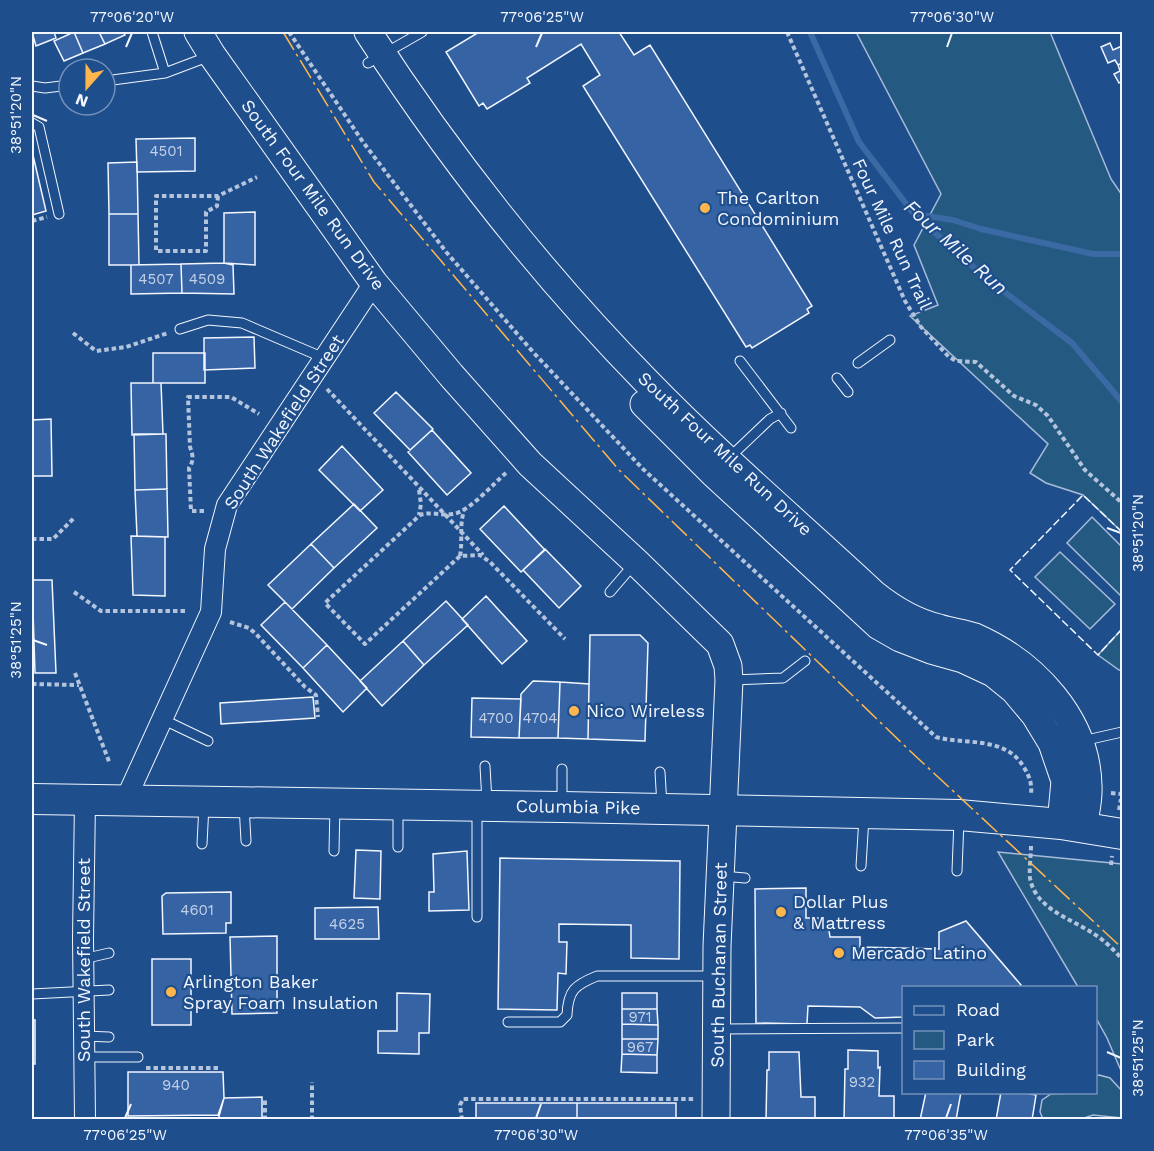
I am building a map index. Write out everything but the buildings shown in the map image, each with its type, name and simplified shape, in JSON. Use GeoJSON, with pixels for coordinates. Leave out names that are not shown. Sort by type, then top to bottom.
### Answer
{"type":"FeatureCollection","features":[{"type":"Feature","properties":{"kind":"main road","name":"South Four Mile Run Drive"},"geometry":{"type":"LineString","coordinates":[[198,32],[212,55],[375,283],[451,375],[530,464],[720,644],[728,666],[729,680],[723,811]]}},
{"type":"Feature","properties":{"kind":"main road","name":"South Four Mile Run Drive"},"geometry":{"type":"LineString","coordinates":[[347,32],[375,59],[422,113],[468,174],[573,301],[720,466],[879,626],[900,638],[963,659],[993,673],[1014,690],[1035,715],[1052,743],[1065,781],[1072,826]]}},
{"type":"Feature","properties":{"kind":"main road","name":"South Four Mile Run Drive"},"geometry":{"type":"LineString","coordinates":[[368,32],[375,59]]}},
{"type":"Feature","properties":{"kind":"main road","name":"South Four Mile Run Drive"},"geometry":{"type":"LineString","coordinates":[[720,466],[891,608],[909,618],[937,628],[973,636],[1007,654],[1031,672],[1057,700],[1080,741],[1089,787],[1072,826]]}},
{"type":"Feature","properties":{"kind":"main road","name":"Columbia Pike"},"geometry":{"type":"LineString","coordinates":[[32,799],[959,815],[1072,826],[1122,834]]}},
{"type":"Feature","properties":{"kind":"main road","name":"South Buchanan Street"},"geometry":{"type":"LineString","coordinates":[[716,1119],[717,976],[732,877],[723,811]]}},
{"type":"Feature","properties":{"kind":"street","name":"South Wakefield Street"},"geometry":{"type":"LineString","coordinates":[[125,801],[211,612],[215,549],[227,505],[375,283]]}},
{"type":"Feature","properties":{"kind":"street","name":"South Wakefield Street"},"geometry":{"type":"LineString","coordinates":[[85,800],[83,959],[85,1119]]}},
{"type":"Feature","properties":{"kind":"lane"},"geometry":{"type":"LineString","coordinates":[[152,32],[165,74]]}},
{"type":"Feature","properties":{"kind":"lane"},"geometry":{"type":"LineString","coordinates":[[375,59],[422,32]]}},
{"type":"Feature","properties":{"kind":"lane"},"geometry":{"type":"LineString","coordinates":[[117,80],[165,74],[212,55]]}},
{"type":"Feature","properties":{"kind":"lane"},"geometry":{"type":"LineString","coordinates":[[32,87],[57,86]]}},
{"type":"Feature","properties":{"kind":"lane"},"geometry":{"type":"LineString","coordinates":[[32,123],[39,127],[59,214]]}},
{"type":"Feature","properties":{"kind":"lane"},"geometry":{"type":"LineString","coordinates":[[180,329],[208,320],[242,323],[324,358]]}},
{"type":"Feature","properties":{"kind":"lane"},"geometry":{"type":"LineString","coordinates":[[858,363],[890,340]]}},
{"type":"Feature","properties":{"kind":"lane"},"geometry":{"type":"LineString","coordinates":[[740,361],[791,428]]}},
{"type":"Feature","properties":{"kind":"lane"},"geometry":{"type":"LineString","coordinates":[[837,378],[848,392]]}},
{"type":"Feature","properties":{"kind":"lane"},"geometry":{"type":"LineString","coordinates":[[720,466],[770,419],[781,413]]}},
{"type":"Feature","properties":{"kind":"lane"},"geometry":{"type":"LineString","coordinates":[[610,592],[636,562]]}},
{"type":"Feature","properties":{"kind":"lane"},"geometry":{"type":"LineString","coordinates":[[729,680],[783,678],[805,661]]}},
{"type":"Feature","properties":{"kind":"lane"},"geometry":{"type":"LineString","coordinates":[[162,718],[208,741]]}},
{"type":"Feature","properties":{"kind":"lane"},"geometry":{"type":"LineString","coordinates":[[1080,741],[1122,732]]}},
{"type":"Feature","properties":{"kind":"lane"},"geometry":{"type":"LineString","coordinates":[[477,917],[485,766]]}},
{"type":"Feature","properties":{"kind":"lane"},"geometry":{"type":"LineString","coordinates":[[562,769],[562,807]]}},
{"type":"Feature","properties":{"kind":"lane"},"geometry":{"type":"LineString","coordinates":[[660,772],[662,809]]}},
{"type":"Feature","properties":{"kind":"lane"},"geometry":{"type":"LineString","coordinates":[[202,844],[204,802]]}},
{"type":"Feature","properties":{"kind":"lane"},"geometry":{"type":"LineString","coordinates":[[244,803],[246,841]]}},
{"type":"Feature","properties":{"kind":"lane"},"geometry":{"type":"LineString","coordinates":[[334,851],[335,804]]}},
{"type":"Feature","properties":{"kind":"lane"},"geometry":{"type":"LineString","coordinates":[[398,805],[398,847]]}},
{"type":"Feature","properties":{"kind":"lane"},"geometry":{"type":"LineString","coordinates":[[861,866],[864,813]]}},
{"type":"Feature","properties":{"kind":"lane"},"geometry":{"type":"LineString","coordinates":[[957,871],[959,815]]}},
{"type":"Feature","properties":{"kind":"lane"},"geometry":{"type":"LineString","coordinates":[[83,959],[109,953]]}},
{"type":"Feature","properties":{"kind":"lane"},"geometry":{"type":"LineString","coordinates":[[508,1022],[560,1022],[567,1015],[568,998],[579,983],[597,976],[717,976]]}},
{"type":"Feature","properties":{"kind":"lane"},"geometry":{"type":"LineString","coordinates":[[32,994],[109,990]]}},
{"type":"Feature","properties":{"kind":"lane"},"geometry":{"type":"LineString","coordinates":[[716,1029],[902,1028]]}},
{"type":"Feature","properties":{"kind":"lane"},"geometry":{"type":"LineString","coordinates":[[84,1036],[110,1037]]}},
{"type":"Feature","properties":{"kind":"lane"},"geometry":{"type":"LineString","coordinates":[[85,1057],[138,1058]]}},
{"type":"Feature","properties":{"kind":"path"},"geometry":{"type":"LineString","coordinates":[[289,32],[363,141],[447,253],[533,352],[643,469],[936,737],[951,741],[992,744],[1005,749],[1018,758],[1032,780]]}},
{"type":"Feature","properties":{"kind":"path","name":"Four Mile Run Trail"},"geometry":{"type":"LineString","coordinates":[[787,32],[905,301],[921,327],[949,357],[956,361],[976,362],[1014,396],[1036,405],[1048,416],[1084,470],[1122,502]]}},
{"type":"Feature","properties":{"kind":"path"},"geometry":{"type":"LineString","coordinates":[[218,196],[217,206],[206,213],[206,251],[156,251],[156,196],[218,196],[257,177]]}},
{"type":"Feature","properties":{"kind":"path"},"geometry":{"type":"LineString","coordinates":[[73,333],[96,351],[126,347],[180,329]]}},
{"type":"Feature","properties":{"kind":"path"},"geometry":{"type":"LineString","coordinates":[[327,389],[565,639]]}},
{"type":"Feature","properties":{"kind":"path"},"geometry":{"type":"LineString","coordinates":[[204,511],[191,511],[189,468],[193,454],[190,447],[188,397],[231,397],[259,414]]}},
{"type":"Feature","properties":{"kind":"path"},"geometry":{"type":"LineString","coordinates":[[490,562],[480,555],[460,556],[365,644],[326,603],[419,515],[430,512],[453,514],[464,511],[509,470]]}},
{"type":"Feature","properties":{"kind":"path"},"geometry":{"type":"LineString","coordinates":[[418,487],[421,495],[419,515]]}},
{"type":"Feature","properties":{"kind":"path"},"geometry":{"type":"LineString","coordinates":[[460,556],[460,522],[464,511]]}},
{"type":"Feature","properties":{"kind":"path"},"geometry":{"type":"LineString","coordinates":[[32,539],[53,539],[74,518]]}},
{"type":"Feature","properties":{"kind":"path"},"geometry":{"type":"LineString","coordinates":[[75,592],[101,611],[188,611]]}},
{"type":"Feature","properties":{"kind":"path"},"geometry":{"type":"LineString","coordinates":[[230,622],[249,628],[305,687],[316,694],[318,717]]}},
{"type":"Feature","properties":{"kind":"path"},"geometry":{"type":"LineString","coordinates":[[75,673],[110,764]]}},
{"type":"Feature","properties":{"kind":"path"},"geometry":{"type":"LineString","coordinates":[[32,684],[80,685]]}},
{"type":"Feature","properties":{"kind":"path"},"geometry":{"type":"LineString","coordinates":[[1113,794],[1122,794]]}},
{"type":"Feature","properties":{"kind":"path"},"geometry":{"type":"LineString","coordinates":[[1031,854],[1030,878],[1041,900],[1056,913],[1092,932],[1122,959]]}},
{"type":"Feature","properties":{"kind":"path"},"geometry":{"type":"LineString","coordinates":[[140,1068],[219,1068]]}},
{"type":"Feature","properties":{"kind":"path"},"geometry":{"type":"LineString","coordinates":[[312,1082],[312,1119]]}},
{"type":"Feature","properties":{"kind":"path"},"geometry":{"type":"LineString","coordinates":[[265,1098],[265,1119]]}},
{"type":"Feature","properties":{"kind":"path"},"geometry":{"type":"LineString","coordinates":[[462,1119],[460,1106],[463,1099],[696,1099]]}},
{"type":"Feature","properties":{"kind":"green space"},"geometry":{"type":"Polygon","coordinates":[[[856,32],[1050,32],[1111,179],[1122,195],[1122,532],[1083,495],[1046,483],[1030,473],[1048,444],[910,316],[938,305],[914,245],[941,194],[856,32]]]}},
{"type":"Feature","properties":{"kind":"green space"},"geometry":{"type":"Polygon","coordinates":[[[1092,517],[1122,547],[1121,596],[1067,543],[1092,517]]]}},
{"type":"Feature","properties":{"kind":"green space"},"geometry":{"type":"Polygon","coordinates":[[[1060,552],[1115,604],[1090,629],[1035,577],[1060,552]]]}},
{"type":"Feature","properties":{"kind":"green space"},"geometry":{"type":"Polygon","coordinates":[[[1122,629],[1122,670],[1119,670],[1098,655],[1122,629]]]}},
{"type":"Feature","properties":{"kind":"green space"},"geometry":{"type":"Polygon","coordinates":[[[998,852],[1122,864],[1122,1073],[1097,1020],[1097,986],[1077,986],[998,852]]]}},
{"type":"Feature","properties":{"kind":"green space"},"geometry":{"type":"Polygon","coordinates":[[[1097,1076],[1110,1078],[1122,1091],[1122,1118],[1093,1115],[1081,1119],[1043,1119],[1040,1112],[1042,1100],[1051,1094],[1097,1094],[1097,1076]]]}},
{"type":"Feature","properties":{"kind":"waterway","name":"Four Mile Run"},"geometry":{"type":"LineString","coordinates":[[810,32],[859,142],[914,214],[986,278],[1072,343],[1122,402]]}},
{"type":"Feature","properties":{"kind":"waterway"},"geometry":{"type":"LineString","coordinates":[[915,214],[953,220],[981,229],[1093,254],[1122,254]]}},
{"type":"Feature","properties":{"kind":"fence"},"geometry":{"type":"LineString","coordinates":[[1122,532],[1083,495],[1010,570],[1098,655],[1122,629]]}},
{"type":"Feature","properties":{"kind":"power"},"geometry":{"type":"LineString","coordinates":[[283,32],[374,182],[619,470],[909,750],[1122,948]]}},
{"type":"Feature","properties":{"kind":"place","name":"The Carlton Condominium"},"geometry":{"type":"Point","coordinates":[705,208]}},
{"type":"Feature","properties":{"kind":"place","name":"Nico Wireless"},"geometry":{"type":"Point","coordinates":[574,711]}},
{"type":"Feature","properties":{"kind":"place","name":"Dollar Plus & Mattress"},"geometry":{"type":"Point","coordinates":[781,912]}},
{"type":"Feature","properties":{"kind":"place","name":"Mercado Latino"},"geometry":{"type":"Point","coordinates":[839,953]}},
{"type":"Feature","properties":{"kind":"place","name":"Arlington Baker Spray Foam Insulation"},"geometry":{"type":"Point","coordinates":[171,992]}}]}
